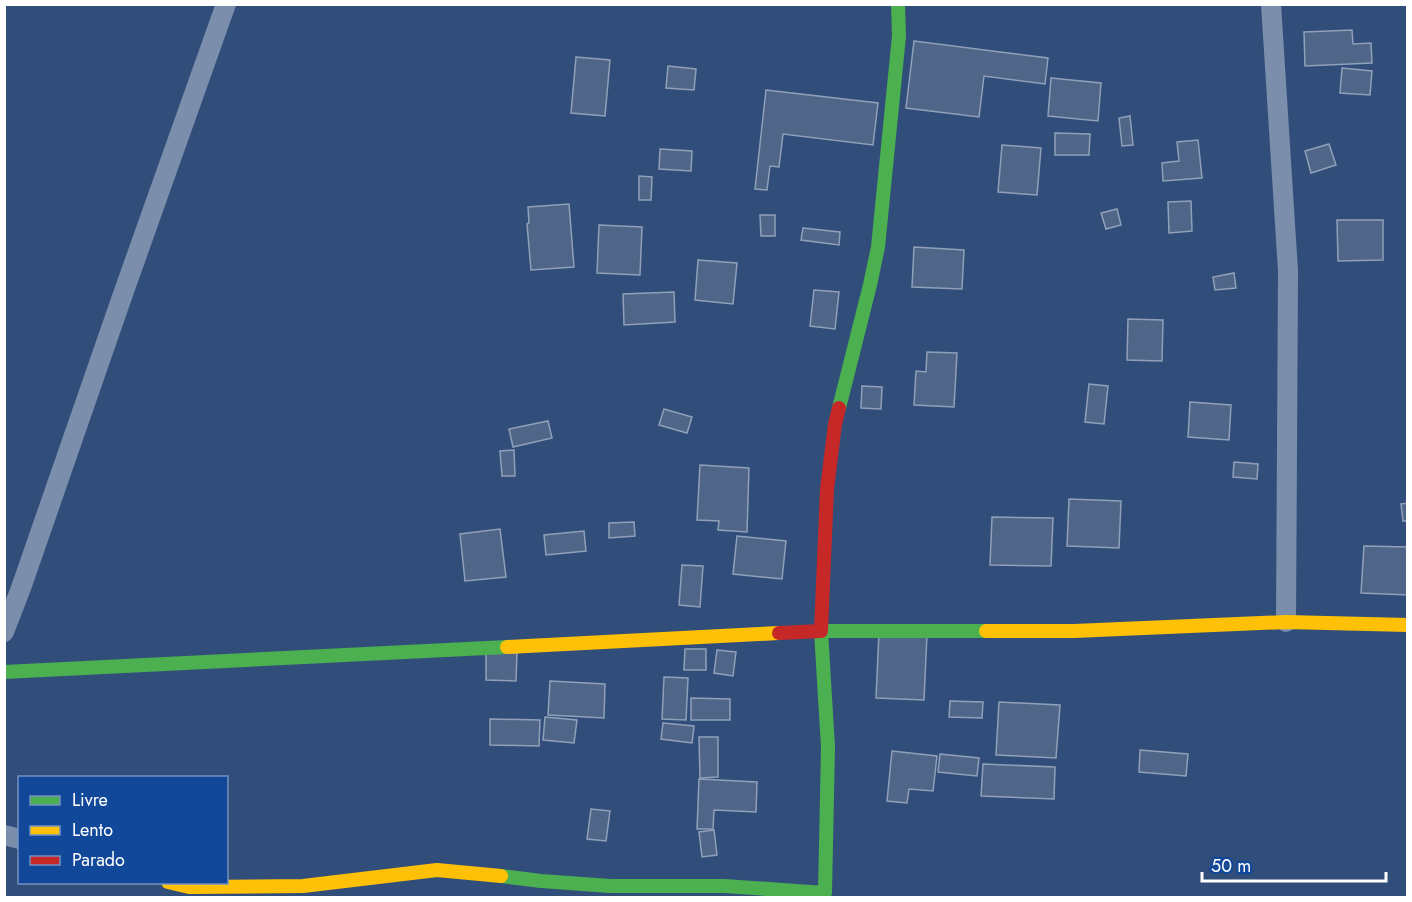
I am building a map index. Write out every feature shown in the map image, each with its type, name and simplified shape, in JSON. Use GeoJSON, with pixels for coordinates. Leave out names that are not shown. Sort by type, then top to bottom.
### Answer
{"type":"FeatureCollection","features":[{"type":"Feature","properties":{"kind":"street"},"geometry":{"type":"LineString","coordinates":[[4,632],[226,4]]}},
{"type":"Feature","properties":{"kind":"street"},"geometry":{"type":"LineString","coordinates":[[176,884],[189,887],[303,886],[437,870],[610,886],[724,886],[825,895],[828,747],[821,631],[827,489],[835,424],[878,247],[899,36],[898,4]]}},
{"type":"Feature","properties":{"kind":"street"},"geometry":{"type":"LineString","coordinates":[[1271,4],[1288,271],[1286,622]]}},
{"type":"Feature","properties":{"kind":"street"},"geometry":{"type":"LineString","coordinates":[[4,672],[821,631],[1074,631],[1286,622],[1407,625]]}},
{"type":"Feature","properties":{"kind":"building"},"geometry":{"type":"Polygon","coordinates":[[[1352,30],[1353,44],[1371,43],[1372,63],[1305,66],[1304,32],[1352,30]]]}},
{"type":"Feature","properties":{"kind":"building"},"geometry":{"type":"Polygon","coordinates":[[[914,41],[1048,58],[1045,84],[984,76],[979,117],[906,108],[914,41]]]}},
{"type":"Feature","properties":{"kind":"building"},"geometry":{"type":"Polygon","coordinates":[[[576,57],[610,60],[605,116],[571,113],[576,57]]]}},
{"type":"Feature","properties":{"kind":"building"},"geometry":{"type":"Polygon","coordinates":[[[668,66],[696,69],[694,90],[666,88],[668,66]]]}},
{"type":"Feature","properties":{"kind":"building"},"geometry":{"type":"Polygon","coordinates":[[[1342,68],[1372,71],[1370,95],[1340,93],[1342,68]]]}},
{"type":"Feature","properties":{"kind":"building"},"geometry":{"type":"Polygon","coordinates":[[[1051,78],[1101,83],[1098,121],[1048,116],[1051,78]]]}},
{"type":"Feature","properties":{"kind":"building"},"geometry":{"type":"Polygon","coordinates":[[[766,90],[878,103],[873,145],[783,134],[779,167],[770,166],[767,190],[755,189],[766,90]]]}},
{"type":"Feature","properties":{"kind":"building"},"geometry":{"type":"Polygon","coordinates":[[[1130,116],[1133,145],[1122,146],[1119,118],[1130,116]]]}},
{"type":"Feature","properties":{"kind":"building"},"geometry":{"type":"Polygon","coordinates":[[[1055,133],[1090,134],[1089,155],[1055,155],[1055,133]]]}},
{"type":"Feature","properties":{"kind":"building"},"geometry":{"type":"Polygon","coordinates":[[[1198,140],[1202,178],[1163,181],[1162,163],[1179,161],[1177,142],[1198,140]]]}},
{"type":"Feature","properties":{"kind":"building"},"geometry":{"type":"Polygon","coordinates":[[[1329,144],[1336,165],[1311,173],[1305,151],[1329,144]]]}},
{"type":"Feature","properties":{"kind":"building"},"geometry":{"type":"Polygon","coordinates":[[[1002,145],[1041,148],[1037,195],[998,192],[1002,145]]]}},
{"type":"Feature","properties":{"kind":"building"},"geometry":{"type":"Polygon","coordinates":[[[660,149],[692,151],[691,171],[659,169],[660,149]]]}},
{"type":"Feature","properties":{"kind":"building"},"geometry":{"type":"Polygon","coordinates":[[[639,176],[652,177],[651,200],[639,200],[639,176]]]}},
{"type":"Feature","properties":{"kind":"building"},"geometry":{"type":"Polygon","coordinates":[[[1191,201],[1192,231],[1169,233],[1168,202],[1191,201]]]}},
{"type":"Feature","properties":{"kind":"building"},"geometry":{"type":"Polygon","coordinates":[[[569,204],[574,267],[531,270],[527,224],[529,223],[528,207],[569,204]]]}},
{"type":"Feature","properties":{"kind":"building"},"geometry":{"type":"Polygon","coordinates":[[[1117,209],[1121,225],[1106,229],[1101,213],[1117,209]]]}},
{"type":"Feature","properties":{"kind":"building"},"geometry":{"type":"Polygon","coordinates":[[[760,215],[775,215],[775,236],[761,236],[760,215]]]}},
{"type":"Feature","properties":{"kind":"building"},"geometry":{"type":"Polygon","coordinates":[[[1337,220],[1383,220],[1383,260],[1338,261],[1337,220]]]}},
{"type":"Feature","properties":{"kind":"building"},"geometry":{"type":"Polygon","coordinates":[[[599,225],[642,227],[640,275],[597,273],[599,225]]]}},
{"type":"Feature","properties":{"kind":"building"},"geometry":{"type":"Polygon","coordinates":[[[803,228],[840,232],[839,245],[801,240],[803,228]]]}},
{"type":"Feature","properties":{"kind":"building"},"geometry":{"type":"Polygon","coordinates":[[[914,247],[964,250],[962,289],[912,287],[914,247]]]}},
{"type":"Feature","properties":{"kind":"building"},"geometry":{"type":"Polygon","coordinates":[[[698,260],[737,263],[733,304],[695,300],[698,260]]]}},
{"type":"Feature","properties":{"kind":"building"},"geometry":{"type":"Polygon","coordinates":[[[1234,273],[1236,288],[1215,290],[1213,277],[1234,273]]]}},
{"type":"Feature","properties":{"kind":"building"},"geometry":{"type":"Polygon","coordinates":[[[814,290],[839,292],[835,329],[810,326],[814,290]]]}},
{"type":"Feature","properties":{"kind":"building"},"geometry":{"type":"Polygon","coordinates":[[[674,292],[675,322],[624,325],[623,294],[674,292]]]}},
{"type":"Feature","properties":{"kind":"building"},"geometry":{"type":"Polygon","coordinates":[[[1128,319],[1163,320],[1162,361],[1127,360],[1128,319]]]}},
{"type":"Feature","properties":{"kind":"building"},"geometry":{"type":"Polygon","coordinates":[[[927,352],[957,353],[954,407],[914,405],[916,371],[926,372],[927,352]]]}},
{"type":"Feature","properties":{"kind":"building"},"geometry":{"type":"Polygon","coordinates":[[[1089,384],[1108,386],[1104,424],[1085,422],[1089,384]]]}},
{"type":"Feature","properties":{"kind":"building"},"geometry":{"type":"Polygon","coordinates":[[[862,386],[882,387],[881,409],[861,408],[862,386]]]}},
{"type":"Feature","properties":{"kind":"building"},"geometry":{"type":"Polygon","coordinates":[[[1190,402],[1231,405],[1229,440],[1188,437],[1190,402]]]}},
{"type":"Feature","properties":{"kind":"building"},"geometry":{"type":"Polygon","coordinates":[[[664,409],[692,417],[687,433],[659,425],[664,409]]]}},
{"type":"Feature","properties":{"kind":"building"},"geometry":{"type":"Polygon","coordinates":[[[548,421],[552,438],[513,447],[509,429],[548,421]]]}},
{"type":"Feature","properties":{"kind":"building"},"geometry":{"type":"Polygon","coordinates":[[[514,450],[515,476],[502,476],[500,451],[514,450]]]}},
{"type":"Feature","properties":{"kind":"building"},"geometry":{"type":"Polygon","coordinates":[[[1234,462],[1258,464],[1257,479],[1233,477],[1234,462]]]}},
{"type":"Feature","properties":{"kind":"building"},"geometry":{"type":"Polygon","coordinates":[[[700,465],[749,468],[747,532],[718,530],[719,521],[697,520],[700,465]]]}},
{"type":"Feature","properties":{"kind":"building"},"geometry":{"type":"Polygon","coordinates":[[[1069,499],[1121,501],[1119,548],[1067,546],[1069,499]]]}},
{"type":"Feature","properties":{"kind":"building"},"geometry":{"type":"Polygon","coordinates":[[[1408,503],[1408,521],[1403,521],[1401,504],[1408,503]]]}},
{"type":"Feature","properties":{"kind":"building"},"geometry":{"type":"Polygon","coordinates":[[[992,517],[1053,518],[1051,566],[990,565],[992,517]]]}},
{"type":"Feature","properties":{"kind":"building"},"geometry":{"type":"Polygon","coordinates":[[[634,522],[635,536],[609,538],[609,523],[634,522]]]}},
{"type":"Feature","properties":{"kind":"building"},"geometry":{"type":"Polygon","coordinates":[[[500,529],[506,577],[465,581],[460,534],[500,529]]]}},
{"type":"Feature","properties":{"kind":"building"},"geometry":{"type":"Polygon","coordinates":[[[584,531],[586,551],[546,555],[544,535],[584,531]]]}},
{"type":"Feature","properties":{"kind":"building"},"geometry":{"type":"Polygon","coordinates":[[[737,536],[786,541],[782,579],[733,574],[737,536]]]}},
{"type":"Feature","properties":{"kind":"building"},"geometry":{"type":"Polygon","coordinates":[[[1364,546],[1408,547],[1408,595],[1361,593],[1364,546]]]}},
{"type":"Feature","properties":{"kind":"building"},"geometry":{"type":"Polygon","coordinates":[[[682,565],[703,566],[700,607],[679,605],[682,565]]]}},
{"type":"Feature","properties":{"kind":"building"},"geometry":{"type":"Polygon","coordinates":[[[879,632],[927,634],[924,700],[876,698],[879,632]]]}},
{"type":"Feature","properties":{"kind":"building"},"geometry":{"type":"Polygon","coordinates":[[[685,649],[706,649],[706,670],[684,670],[685,649]]]}},
{"type":"Feature","properties":{"kind":"building"},"geometry":{"type":"Polygon","coordinates":[[[717,650],[736,652],[733,676],[714,673],[717,650]]]}},
{"type":"Feature","properties":{"kind":"building"},"geometry":{"type":"Polygon","coordinates":[[[486,652],[517,653],[516,681],[486,680],[486,652]]]}},
{"type":"Feature","properties":{"kind":"building"},"geometry":{"type":"Polygon","coordinates":[[[664,677],[688,678],[686,720],[662,719],[664,677]]]}},
{"type":"Feature","properties":{"kind":"building"},"geometry":{"type":"Polygon","coordinates":[[[550,681],[605,684],[604,718],[548,715],[550,681]]]}},
{"type":"Feature","properties":{"kind":"building"},"geometry":{"type":"Polygon","coordinates":[[[691,698],[730,699],[730,720],[691,720],[691,698]]]}},
{"type":"Feature","properties":{"kind":"building"},"geometry":{"type":"Polygon","coordinates":[[[950,701],[983,702],[982,718],[949,717],[950,701]]]}},
{"type":"Feature","properties":{"kind":"building"},"geometry":{"type":"Polygon","coordinates":[[[999,702],[1060,705],[1056,758],[996,755],[999,702]]]}},
{"type":"Feature","properties":{"kind":"building"},"geometry":{"type":"Polygon","coordinates":[[[545,717],[577,720],[574,743],[543,740],[545,717]]]}},
{"type":"Feature","properties":{"kind":"building"},"geometry":{"type":"Polygon","coordinates":[[[490,719],[540,720],[539,746],[490,745],[490,719]]]}},
{"type":"Feature","properties":{"kind":"building"},"geometry":{"type":"Polygon","coordinates":[[[663,723],[694,726],[692,743],[661,739],[663,723]]]}},
{"type":"Feature","properties":{"kind":"building"},"geometry":{"type":"Polygon","coordinates":[[[699,737],[718,737],[718,777],[700,778],[699,737]]]}},
{"type":"Feature","properties":{"kind":"building"},"geometry":{"type":"Polygon","coordinates":[[[1140,750],[1188,754],[1186,776],[1139,772],[1140,750]]]}},
{"type":"Feature","properties":{"kind":"building"},"geometry":{"type":"Polygon","coordinates":[[[892,751],[937,756],[933,791],[909,789],[907,803],[887,801],[892,751]]]}},
{"type":"Feature","properties":{"kind":"building"},"geometry":{"type":"Polygon","coordinates":[[[940,754],[979,758],[977,776],[938,772],[940,754]]]}},
{"type":"Feature","properties":{"kind":"building"},"geometry":{"type":"Polygon","coordinates":[[[983,764],[1055,767],[1054,799],[981,796],[983,764]]]}},
{"type":"Feature","properties":{"kind":"building"},"geometry":{"type":"Polygon","coordinates":[[[699,779],[757,782],[756,812],[714,810],[713,829],[697,829],[699,779]]]}},
{"type":"Feature","properties":{"kind":"building"},"geometry":{"type":"Polygon","coordinates":[[[591,809],[610,811],[606,841],[587,839],[591,809]]]}},
{"type":"Feature","properties":{"kind":"building"},"geometry":{"type":"Polygon","coordinates":[[[714,830],[717,855],[702,857],[699,832],[714,830]]]}},
{"type":"Feature","properties":{"kind":"traffic: fast"},"geometry":{"type":"LineString","coordinates":[[839,408],[878,247],[899,36],[898,4]]}},
{"type":"Feature","properties":{"kind":"traffic: fast"},"geometry":{"type":"LineString","coordinates":[[501,876],[610,886],[724,886],[825,893],[828,747],[821,631],[986,631]]}},
{"type":"Feature","properties":{"kind":"traffic: fast"},"geometry":{"type":"LineString","coordinates":[[4,672],[507,647]]}},
{"type":"Feature","properties":{"kind":"traffic: slow"},"geometry":{"type":"LineString","coordinates":[[986,631],[1074,631],[1286,622],[1408,625]]}},
{"type":"Feature","properties":{"kind":"traffic: slow"},"geometry":{"type":"LineString","coordinates":[[507,647],[779,633]]}},
{"type":"Feature","properties":{"kind":"traffic: slow"},"geometry":{"type":"LineString","coordinates":[[176,884],[189,887],[303,886],[437,870],[501,876]]}},
{"type":"Feature","properties":{"kind":"traffic: jam"},"geometry":{"type":"LineString","coordinates":[[779,633],[821,631],[827,489],[839,408]]}}]}
